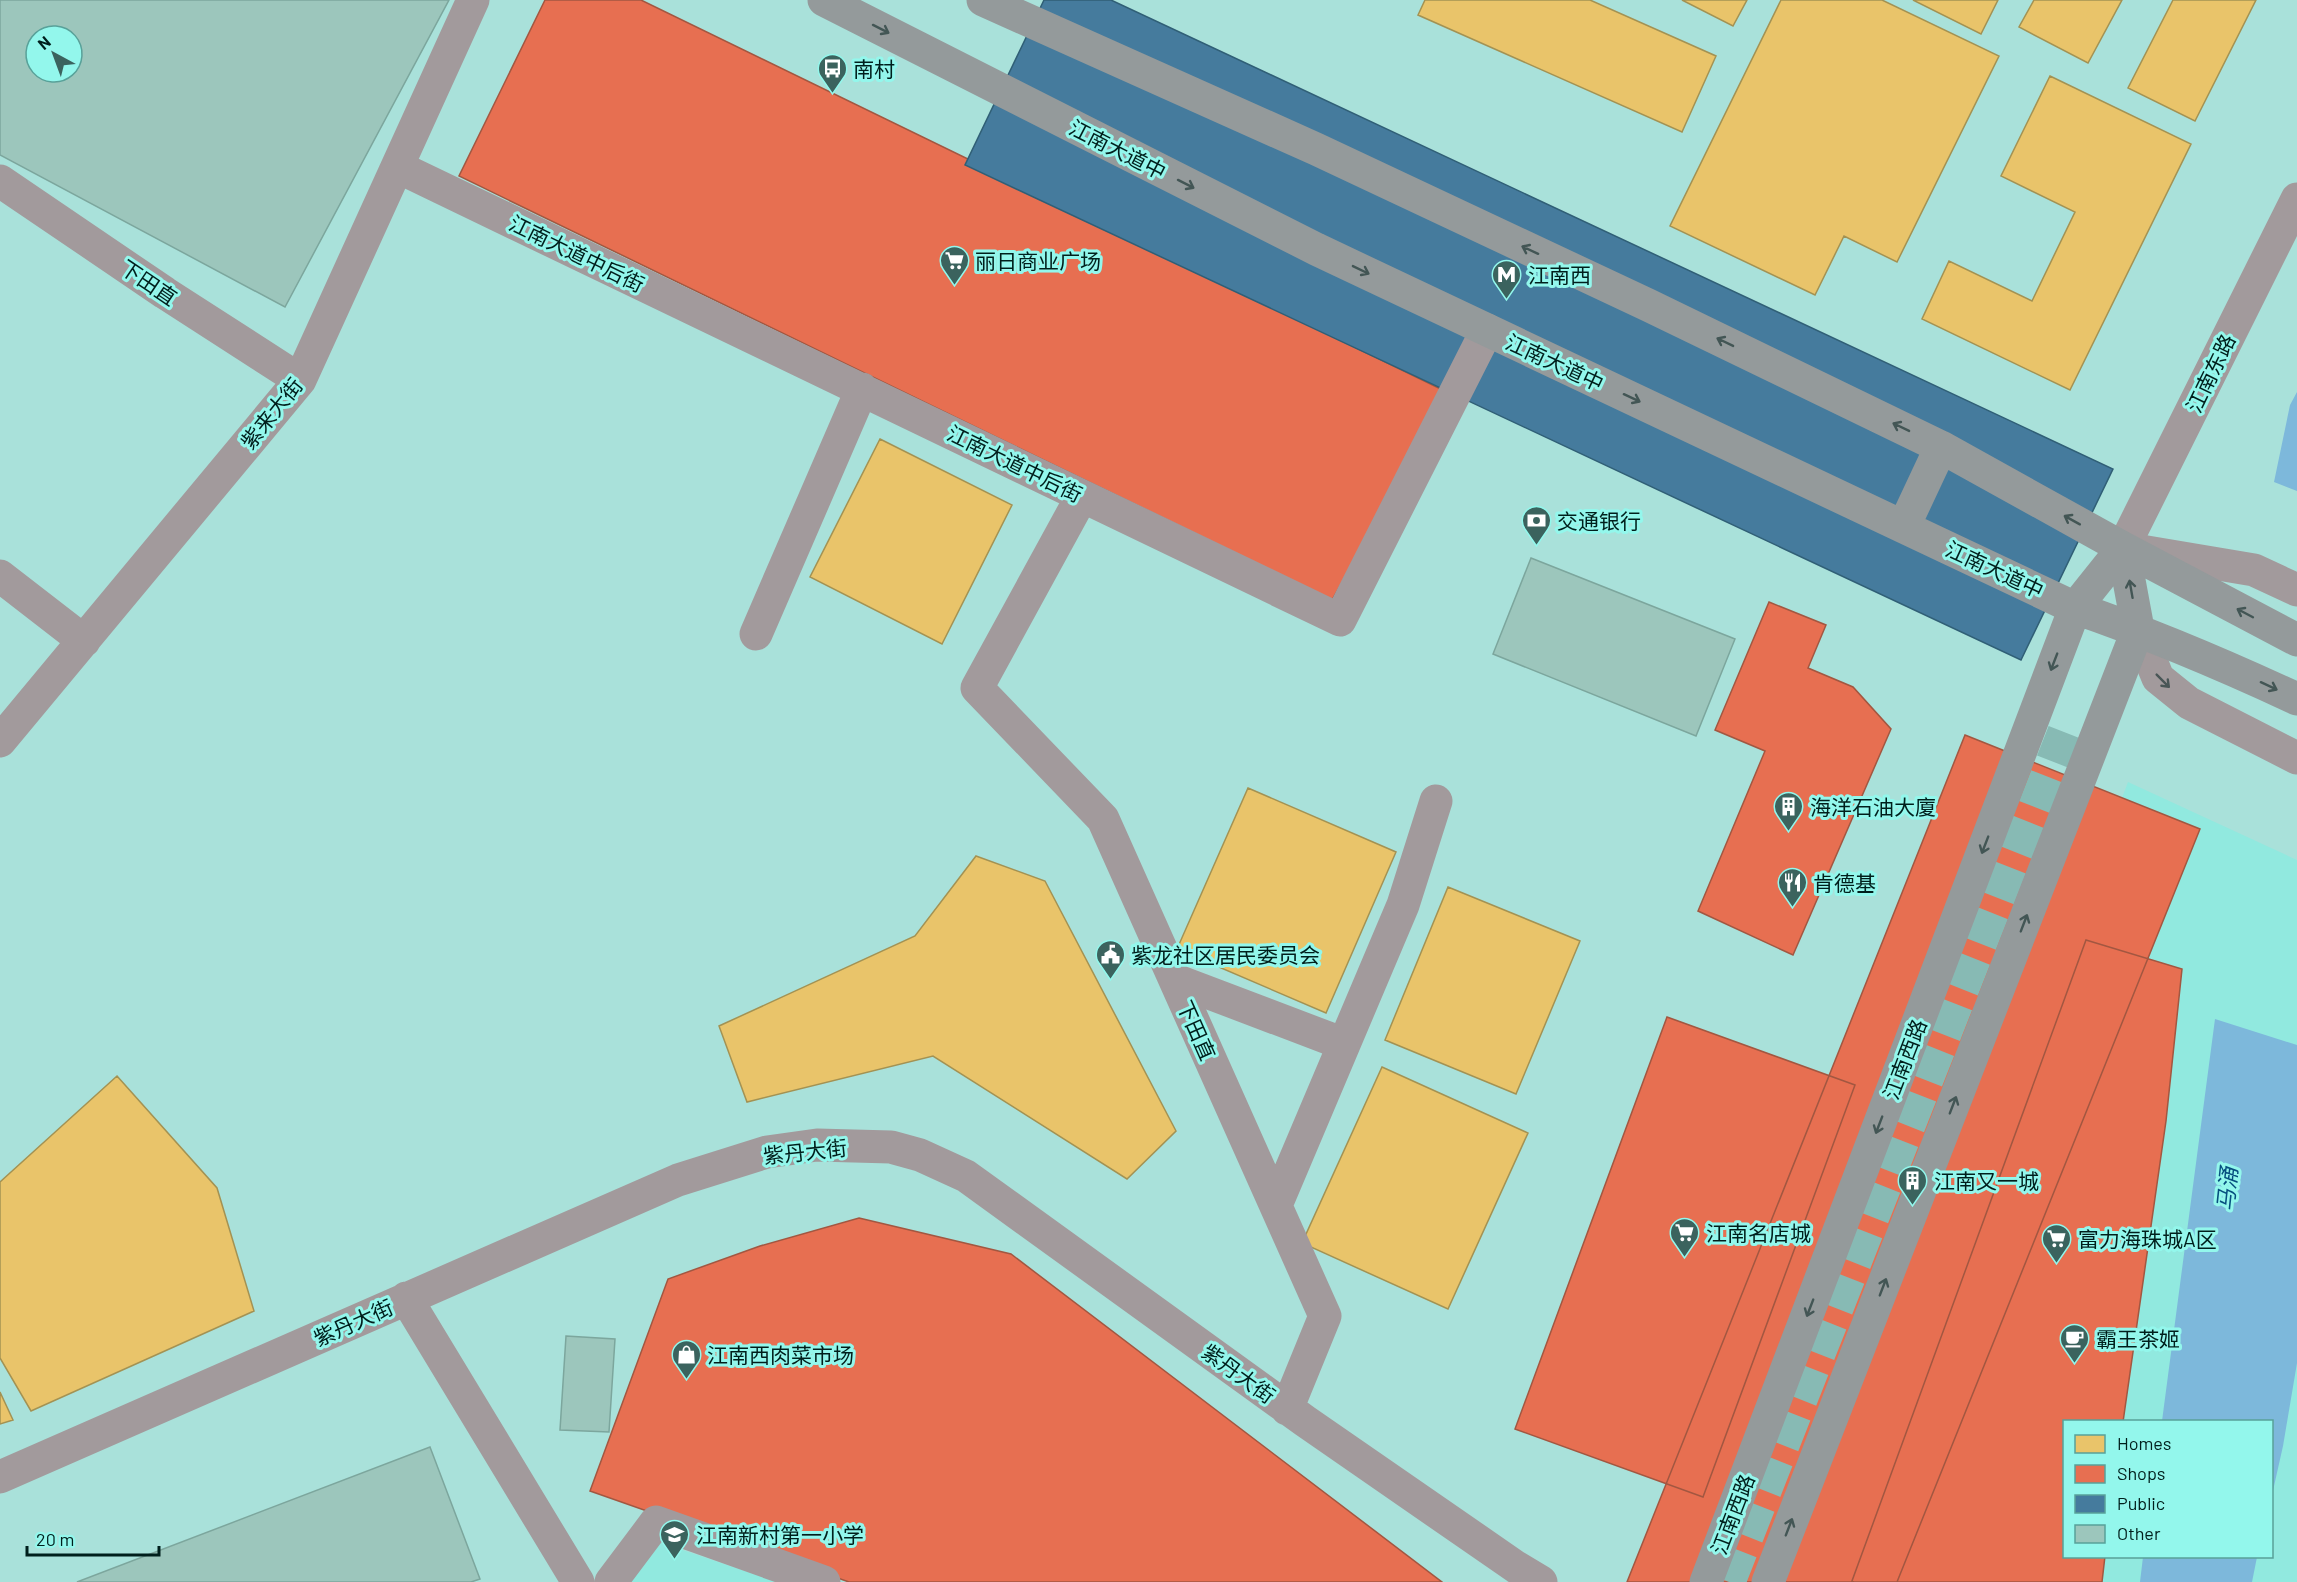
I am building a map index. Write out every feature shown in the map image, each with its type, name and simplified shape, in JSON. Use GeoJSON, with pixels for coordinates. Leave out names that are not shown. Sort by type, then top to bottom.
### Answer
{"type":"FeatureCollection","features":[{"type":"Feature","properties":{"kind":"main road"},"geometry":{"type":"LineString","coordinates":[[983,0],[1316,149],[1648,305],[1941,447],[2123,548],[2297,640]]}},
{"type":"Feature","properties":{"kind":"main road","name":"江南大道中"},"geometry":{"type":"LineString","coordinates":[[823,1],[1296,239],[1487,330],[2075,608],[2138,629],[2211,659],[2297,699]]}},
{"type":"Feature","properties":{"kind":"main road"},"geometry":{"type":"LineString","coordinates":[[1904,526],[1941,447]]}},
{"type":"Feature","properties":{"kind":"main road"},"geometry":{"type":"LineString","coordinates":[[1768,1582],[2138,629],[2123,548]]}},
{"type":"Feature","properties":{"kind":"main road","name":"江南西路"},"geometry":{"type":"LineString","coordinates":[[1706,1582],[2075,608],[2123,548]]}},
{"type":"Feature","properties":{"kind":"street","name":"紫来大街"},"geometry":{"type":"LineString","coordinates":[[0,741],[300,380],[473,0]]}},
{"type":"Feature","properties":{"kind":"street","name":"江南大道中后街"},"geometry":{"type":"LineString","coordinates":[[398,167],[1340,620],[1487,330]]}},
{"type":"Feature","properties":{"kind":"street","name":"下田直"},"geometry":{"type":"LineString","coordinates":[[0,181],[165,293],[300,380]]}},
{"type":"Feature","properties":{"kind":"street","name":"江南东路"},"geometry":{"type":"LineString","coordinates":[[2123,548],[2297,199]]}},
{"type":"Feature","properties":{"kind":"street"},"geometry":{"type":"LineString","coordinates":[[756,634],[862,389]]}},
{"type":"Feature","properties":{"kind":"street","name":"下田直"},"geometry":{"type":"LineString","coordinates":[[1082,496],[977,688],[1103,819],[1325,1316],[1287,1409]]}},
{"type":"Feature","properties":{"kind":"street"},"geometry":{"type":"LineString","coordinates":[[2123,548],[2254,570],[2297,590]]}},
{"type":"Feature","properties":{"kind":"street"},"geometry":{"type":"LineString","coordinates":[[0,576],[84,640]]}},
{"type":"Feature","properties":{"kind":"street"},"geometry":{"type":"LineString","coordinates":[[2138,629],[2158,678],[2189,703],[2297,758]]}},
{"type":"Feature","properties":{"kind":"street"},"geometry":{"type":"LineString","coordinates":[[1276,1205],[1403,904],[1437,801]]}},
{"type":"Feature","properties":{"kind":"street"},"geometry":{"type":"LineString","coordinates":[[1175,980],[1344,1044]]}},
{"type":"Feature","properties":{"kind":"street","name":"紫丹大街"},"geometry":{"type":"LineString","coordinates":[[0,1477],[678,1180],[767,1152],[818,1145],[891,1147],[920,1155],[966,1176],[1287,1409],[1541,1582]]}},
{"type":"Feature","properties":{"kind":"street"},"geometry":{"type":"LineString","coordinates":[[406,1298],[578,1582]]}},
{"type":"Feature","properties":{"kind":"street"},"geometry":{"type":"LineString","coordinates":[[611,1582],[656,1522],[824,1582]]}},
{"type":"Feature","properties":{"kind":"shaded area"},"geometry":{"type":"Polygon","coordinates":[[[2128,782],[2297,860],[2297,1582],[1827,1582],[2128,782]]]}},
{"type":"Feature","properties":{"kind":"shaded area","name":"江南新村第一小学"},"geometry":{"type":"Polygon","coordinates":[[[647,1538],[777,1582],[631,1582],[647,1538]]]}},
{"type":"Feature","properties":{"kind":"water"},"geometry":{"type":"Polygon","coordinates":[[[2297,392],[2297,491],[2274,482],[2290,405],[2297,392]]]}},
{"type":"Feature","properties":{"kind":"water","name":"马涌"},"geometry":{"type":"Polygon","coordinates":[[[2215,1019],[2297,1045],[2297,1363],[2273,1491],[2273,1420],[2162,1420],[2215,1019]]]}},
{"type":"Feature","properties":{"kind":"water"},"geometry":{"type":"Polygon","coordinates":[[[2143,1558],[2257,1558],[2252,1582],[2140,1582],[2143,1558]]]}},
{"type":"Feature","properties":{"kind":"building: Homes"},"geometry":{"type":"Polygon","coordinates":[[[1425,0],[1590,0],[1716,56],[1682,132],[1418,15],[1425,0]]]}},
{"type":"Feature","properties":{"kind":"building: Homes"},"geometry":{"type":"Polygon","coordinates":[[[1682,0],[1747,0],[1733,26],[1682,0]]]}},
{"type":"Feature","properties":{"kind":"building: Homes"},"geometry":{"type":"Polygon","coordinates":[[[1781,0],[1882,0],[1999,56],[1897,262],[1844,236],[1815,295],[1670,226],[1781,0]]]}},
{"type":"Feature","properties":{"kind":"building: Homes"},"geometry":{"type":"Polygon","coordinates":[[[1913,0],[1998,0],[1981,34],[1913,0]]]}},
{"type":"Feature","properties":{"kind":"building: Homes"},"geometry":{"type":"Polygon","coordinates":[[[2034,0],[2122,0],[2088,63],[2019,27],[2034,0]]]}},
{"type":"Feature","properties":{"kind":"building: Homes"},"geometry":{"type":"Polygon","coordinates":[[[2173,0],[2256,0],[2195,121],[2128,88],[2173,0]]]}},
{"type":"Feature","properties":{"kind":"building: Homes"},"geometry":{"type":"Polygon","coordinates":[[[2050,76],[2191,144],[2070,390],[1922,319],[1949,261],[2032,301],[2075,212],[2001,176],[2050,76]]]}},
{"type":"Feature","properties":{"kind":"building: Homes"},"geometry":{"type":"Polygon","coordinates":[[[880,439],[1012,505],[942,644],[810,577],[880,439]]]}},
{"type":"Feature","properties":{"kind":"building: Homes"},"geometry":{"type":"Polygon","coordinates":[[[1248,788],[1396,852],[1326,1013],[1177,949],[1248,788]]]}},
{"type":"Feature","properties":{"kind":"building: Homes"},"geometry":{"type":"Polygon","coordinates":[[[976,856],[1045,881],[1176,1131],[1127,1179],[933,1056],[747,1102],[719,1026],[915,936],[976,856]]]}},
{"type":"Feature","properties":{"kind":"building: Homes"},"geometry":{"type":"Polygon","coordinates":[[[1448,887],[1580,941],[1516,1094],[1385,1040],[1448,887]]]}},
{"type":"Feature","properties":{"kind":"building: Homes","name":"江南名店城"},"geometry":{"type":"Polygon","coordinates":[[[1667,1066],[1722,1086],[1712,1114],[1743,1126],[1754,1097],[1830,1126],[1696,1475],[1605,1440],[1618,1406],[1589,1395],[1575,1431],[1541,1418],[1588,1293],[1641,1313],[1671,1236],[1611,1213],[1667,1066]]]}},
{"type":"Feature","properties":{"kind":"building: Homes"},"geometry":{"type":"Polygon","coordinates":[[[1382,1067],[1528,1133],[1448,1309],[1302,1243],[1382,1067]]]}},
{"type":"Feature","properties":{"kind":"building: Homes"},"geometry":{"type":"Polygon","coordinates":[[[117,1076],[217,1188],[254,1311],[31,1411],[0,1358],[0,1182],[117,1076]]]}},
{"type":"Feature","properties":{"kind":"building: Homes"},"geometry":{"type":"Polygon","coordinates":[[[665,1313],[728,1335],[701,1400],[712,1398],[723,1400],[733,1406],[760,1340],[824,1364],[792,1450],[745,1437],[743,1448],[736,1458],[782,1471],[750,1545],[698,1523],[717,1472],[715,1467],[703,1467],[692,1463],[683,1455],[659,1509],[600,1487],[625,1415],[676,1433],[682,1412],[635,1393],[665,1313]]]}},
{"type":"Feature","properties":{"kind":"building: Homes"},"geometry":{"type":"Polygon","coordinates":[[[982,1365],[1045,1387],[1018,1451],[1040,1452],[1049,1458],[1076,1392],[1141,1417],[1109,1502],[1062,1489],[1052,1509],[1099,1523],[1073,1582],[1031,1582],[1015,1575],[1034,1524],[1031,1520],[1008,1515],[1000,1507],[976,1561],[916,1539],[942,1467],[992,1485],[999,1464],[951,1446],[982,1365]]]}},
{"type":"Feature","properties":{"kind":"building: Homes"},"geometry":{"type":"Polygon","coordinates":[[[0,1392],[13,1420],[0,1424],[0,1392]]]}},
{"type":"Feature","properties":{"kind":"building: Homes"},"geometry":{"type":"Polygon","coordinates":[[[1266,1522],[1329,1543],[1313,1582],[1243,1582],[1266,1522]]]}},
{"type":"Feature","properties":{"kind":"building: Homes"},"geometry":{"type":"Polygon","coordinates":[[[1360,1548],[1425,1573],[1422,1582],[1346,1582],[1360,1548]]]}},
{"type":"Feature","properties":{"kind":"building: Shops","name":"丽日商业广场"},"geometry":{"type":"Polygon","coordinates":[[[545,0],[641,0],[1449,393],[1332,600],[459,176],[545,0]]]}},
{"type":"Feature","properties":{"kind":"building: Shops","name":"海洋石油大廈"},"geometry":{"type":"Polygon","coordinates":[[[1769,602],[1826,625],[1808,668],[1853,687],[1891,729],[1793,955],[1698,911],[1765,751],[1715,730],[1769,602]]]}},
{"type":"Feature","properties":{"kind":"building: Shops","name":"江南又一城"},"geometry":{"type":"Polygon","coordinates":[[[1965,735],[2200,829],[1897,1582],[1627,1582],[1965,735]]]}},
{"type":"Feature","properties":{"kind":"building: Shops","name":"富力海珠城A区"},"geometry":{"type":"Polygon","coordinates":[[[2086,940],[2182,969],[2166,1121],[2123,1420],[2063,1420],[2063,1558],[2105,1558],[2102,1582],[1852,1581],[2086,940]]]}},
{"type":"Feature","properties":{"kind":"building: Shops","name":"江南名店城"},"geometry":{"type":"Polygon","coordinates":[[[1667,1017],[1855,1085],[1703,1497],[1515,1429],[1667,1017]]]}},
{"type":"Feature","properties":{"kind":"building: Shops"},"geometry":{"type":"Polygon","coordinates":[[[859,1218],[1011,1254],[1442,1582],[849,1582],[590,1491],[668,1279],[760,1246],[859,1218]]]}},
{"type":"Feature","properties":{"kind":"building: Public","name":"江南西"},"geometry":{"type":"Polygon","coordinates":[[[1044,0],[1111,0],[2113,469],[2021,660],[965,165],[1044,0]]]}},
{"type":"Feature","properties":{"kind":"building: Other"},"geometry":{"type":"Polygon","coordinates":[[[0,0],[449,0],[285,307],[0,155],[0,0]]]}},
{"type":"Feature","properties":{"kind":"building: Other"},"geometry":{"type":"Polygon","coordinates":[[[1531,558],[1735,639],[1696,736],[1493,654],[1531,558]]]}},
{"type":"Feature","properties":{"kind":"building: Other"},"geometry":{"type":"Polygon","coordinates":[[[566,1336],[615,1339],[609,1432],[560,1430],[566,1336]]]}},
{"type":"Feature","properties":{"kind":"building: Other"},"geometry":{"type":"Polygon","coordinates":[[[430,1447],[480,1579],[471,1582],[77,1582],[430,1447]]]}},
{"type":"Feature","properties":{"kind":"tunnel"},"geometry":{"type":"LineString","coordinates":[[1729,1582],[2064,732]]}},
{"type":"Feature","properties":{"kind":"place","name":"南村"},"geometry":{"type":"Point","coordinates":[832,94]}},
{"type":"Feature","properties":{"kind":"place","name":"丽日商业广场"},"geometry":{"type":"Point","coordinates":[954,286]}},
{"type":"Feature","properties":{"kind":"place","name":"江南西"},"geometry":{"type":"Point","coordinates":[1507,300]}},
{"type":"Feature","properties":{"kind":"place","name":"交通银行"},"geometry":{"type":"Point","coordinates":[1536,546]}},
{"type":"Feature","properties":{"kind":"place","name":"海洋石油大廈"},"geometry":{"type":"Point","coordinates":[1789,832]}},
{"type":"Feature","properties":{"kind":"place","name":"肯德基"},"geometry":{"type":"Point","coordinates":[1792,908]}},
{"type":"Feature","properties":{"kind":"place","name":"紫龙社区居民委员会"},"geometry":{"type":"Point","coordinates":[1110,980]}},
{"type":"Feature","properties":{"kind":"place","name":"江南又一城"},"geometry":{"type":"Point","coordinates":[1913,1206]}},
{"type":"Feature","properties":{"kind":"place","name":"江南名店城"},"geometry":{"type":"Point","coordinates":[1685,1258]}},
{"type":"Feature","properties":{"kind":"place","name":"富力海珠城A区"},"geometry":{"type":"Point","coordinates":[2057,1264]}},
{"type":"Feature","properties":{"kind":"place","name":"霸王茶姬"},"geometry":{"type":"Point","coordinates":[2075,1364]}},
{"type":"Feature","properties":{"kind":"place","name":"江南西肉菜市场"},"geometry":{"type":"Point","coordinates":[686,1380]}},
{"type":"Feature","properties":{"kind":"place","name":"江南新村第一小学"},"geometry":{"type":"Point","coordinates":[675,1560]}}]}
